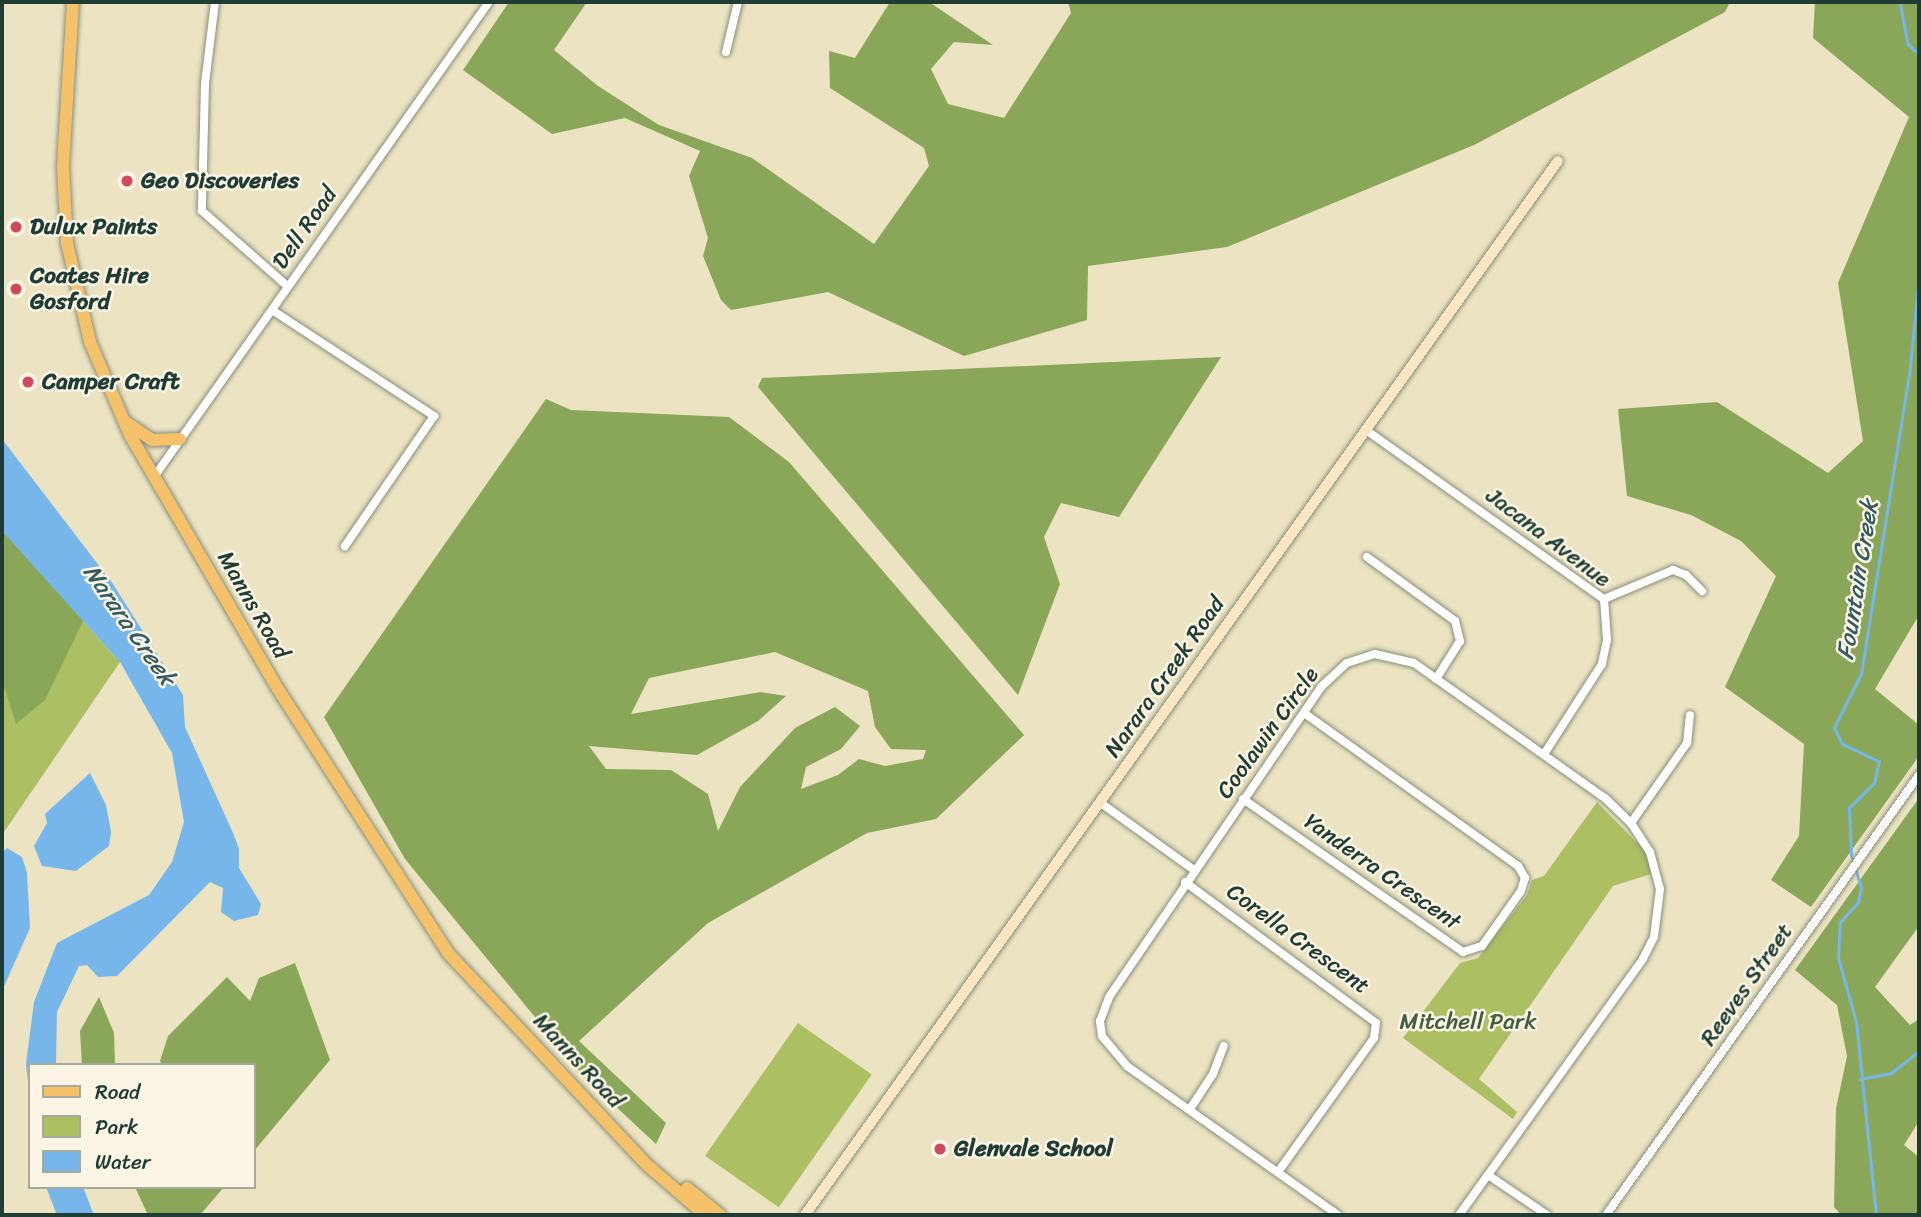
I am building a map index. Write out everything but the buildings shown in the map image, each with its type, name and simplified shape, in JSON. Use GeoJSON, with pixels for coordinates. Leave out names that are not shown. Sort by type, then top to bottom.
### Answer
{"type":"FeatureCollection","features":[{"type":"Feature","properties":{"kind":"main road","name":"Manns Road"},"geometry":{"type":"LineString","coordinates":[[73,2],[63,167],[67,243],[90,342],[122,418],[278,689],[418,912],[448,953],[623,1139],[705,1215]]}},
{"type":"Feature","properties":{"kind":"main road"},"geometry":{"type":"LineString","coordinates":[[122,418],[152,440],[180,439]]}},
{"type":"Feature","properties":{"kind":"main road","name":"Manns Road"},"geometry":{"type":"LineString","coordinates":[[623,1139],[719,1215]]}},
{"type":"Feature","properties":{"kind":"street"},"geometry":{"type":"LineString","coordinates":[[215,2],[205,84],[202,211],[288,286]]}},
{"type":"Feature","properties":{"kind":"street","name":"Dell Road"},"geometry":{"type":"LineString","coordinates":[[154,477],[489,2]]}},
{"type":"Feature","properties":{"kind":"street"},"geometry":{"type":"LineString","coordinates":[[726,52],[738,2]]}},
{"type":"Feature","properties":{"kind":"street","name":"Narara Creek Road"},"geometry":{"type":"LineString","coordinates":[[805,1215],[1558,161]]}},
{"type":"Feature","properties":{"kind":"street"},"geometry":{"type":"LineString","coordinates":[[272,310],[434,416],[345,546]]}},
{"type":"Feature","properties":{"kind":"street","name":"Jacana Avenue"},"geometry":{"type":"LineString","coordinates":[[1366,430],[1604,599],[1607,640],[1602,664],[1544,754]]}},
{"type":"Feature","properties":{"kind":"street"},"geometry":{"type":"LineString","coordinates":[[1367,557],[1455,621],[1460,641],[1436,679]]}},
{"type":"Feature","properties":{"kind":"street"},"geometry":{"type":"LineString","coordinates":[[1604,599],[1673,570],[1686,575],[1702,591]]}},
{"type":"Feature","properties":{"kind":"street","name":"Coolawin Circle"},"geometry":{"type":"LineString","coordinates":[[1338,1215],[1127,1066],[1102,1036],[1100,1021],[1108,997],[1304,713],[1334,674],[1360,657],[1402,658],[1544,754],[1632,823],[1657,869],[1660,901],[1654,937],[1459,1215]]}},
{"type":"Feature","properties":{"kind":"street","name":"Yanderra Crescent"},"geometry":{"type":"LineString","coordinates":[[1243,799],[1463,952],[1482,946],[1521,891],[1525,878],[1518,866],[1304,713]]}},
{"type":"Feature","properties":{"kind":"street"},"geometry":{"type":"LineString","coordinates":[[1632,823],[1687,743],[1690,715]]}},
{"type":"Feature","properties":{"kind":"street","name":"Reeves Street"},"geometry":{"type":"LineString","coordinates":[[1606,1215],[1847,876],[1918,781]]}},
{"type":"Feature","properties":{"kind":"street"},"geometry":{"type":"LineString","coordinates":[[1101,803],[1194,870]]}},
{"type":"Feature","properties":{"kind":"street","name":"Corella Crescent"},"geometry":{"type":"LineString","coordinates":[[1185,882],[1376,1023],[1374,1038],[1278,1172]]}},
{"type":"Feature","properties":{"kind":"street"},"geometry":{"type":"LineString","coordinates":[[1190,1108],[1213,1074],[1224,1046]]}},
{"type":"Feature","properties":{"kind":"street"},"geometry":{"type":"LineString","coordinates":[[1489,1175],[1547,1215]]}},
{"type":"Feature","properties":{"kind":"green space"},"geometry":{"type":"Polygon","coordinates":[[[509,2],[587,2],[554,50],[598,86],[659,125],[752,158],[874,244],[929,166],[924,148],[830,88],[829,51],[855,58],[890,2],[929,2],[993,45],[954,42],[931,69],[948,104],[1004,118],[1071,13],[1068,2],[1730,2],[1725,12],[1474,145],[1227,247],[1088,266],[1087,320],[964,356],[828,292],[731,310],[721,300],[703,256],[708,238],[689,176],[700,151],[625,118],[552,134],[463,70],[509,2]]]}},
{"type":"Feature","properties":{"kind":"green space"},"geometry":{"type":"Polygon","coordinates":[[[1815,2],[1919,2],[1919,615],[1875,689],[1919,725],[1919,756],[1811,907],[1771,880],[1799,836],[1804,744],[1725,687],[1776,576],[1741,541],[1691,515],[1627,496],[1618,409],[1717,402],[1828,473],[1863,441],[1838,283],[1909,117],[1813,38],[1815,2]]]}},
{"type":"Feature","properties":{"kind":"green space"},"geometry":{"type":"Polygon","coordinates":[[[1221,357],[1119,517],[1061,503],[1044,537],[1060,584],[1018,695],[758,387],[762,378],[1221,357]]]}},
{"type":"Feature","properties":{"kind":"green space"},"geometry":{"type":"Polygon","coordinates":[[[546,399],[571,410],[729,417],[789,462],[1024,735],[936,819],[867,833],[708,923],[579,1041],[666,1123],[656,1144],[585,1078],[405,859],[324,717],[546,399]],[[775,652],[649,678],[631,714],[761,692],[786,696],[758,721],[697,755],[589,746],[606,769],[671,770],[708,794],[718,831],[740,787],[795,728],[835,707],[860,726],[841,749],[806,767],[801,789],[838,775],[859,759],[885,766],[923,759],[926,750],[891,749],[875,727],[868,691],[775,652]]]}},
{"type":"Feature","properties":{"kind":"green space"},"geometry":{"type":"Polygon","coordinates":[[[2,526],[85,617],[45,700],[16,724],[2,680],[2,526]]]}},
{"type":"Feature","properties":{"kind":"green space"},"geometry":{"type":"Polygon","coordinates":[[[2,531],[120,662],[2,835],[2,531]]]}},
{"type":"Feature","properties":{"kind":"green space"},"geometry":{"type":"Polygon","coordinates":[[[1919,798],[1919,926],[1875,987],[1910,1025],[1919,1019],[1919,1121],[1904,1145],[1919,1157],[1919,1215],[1841,1215],[1834,1207],[1836,1109],[1847,1056],[1837,1005],[1795,970],[1919,798]]]}},
{"type":"Feature","properties":{"kind":"green space","name":"Mitchell Park"},"geometry":{"type":"Polygon","coordinates":[[[1597,802],[1646,852],[1651,874],[1613,886],[1479,1079],[1517,1112],[1513,1119],[1403,1038],[1460,963],[1478,958],[1527,895],[1532,880],[1544,876],[1597,802]]]}},
{"type":"Feature","properties":{"kind":"green space"},"geometry":{"type":"Polygon","coordinates":[[[295,963],[330,1060],[256,1149],[256,1063],[160,1061],[168,1036],[227,977],[250,1001],[259,978],[295,963]]]}},
{"type":"Feature","properties":{"kind":"green space"},"geometry":{"type":"Polygon","coordinates":[[[99,997],[114,1033],[115,1063],[82,1063],[80,1031],[99,997]]]}},
{"type":"Feature","properties":{"kind":"green space"},"geometry":{"type":"Polygon","coordinates":[[[798,1023],[872,1075],[779,1207],[705,1156],[798,1023]]]}},
{"type":"Feature","properties":{"kind":"green space"},"geometry":{"type":"Polygon","coordinates":[[[136,1189],[222,1189],[200,1215],[147,1213],[136,1189]]]}},
{"type":"Feature","properties":{"kind":"water","name":"Narara Creek"},"geometry":{"type":"Polygon","coordinates":[[[2,439],[113,584],[183,695],[185,727],[233,833],[239,849],[239,868],[261,904],[258,915],[234,921],[221,912],[223,888],[210,882],[117,976],[98,977],[87,965],[79,966],[57,1012],[56,1063],[28,1063],[28,1081],[26,1064],[34,1002],[57,943],[149,895],[172,862],[184,822],[172,753],[120,662],[2,531],[2,439]]]}},
{"type":"Feature","properties":{"kind":"water"},"geometry":{"type":"Polygon","coordinates":[[[90,773],[106,805],[111,832],[109,846],[76,871],[42,866],[34,846],[47,823],[45,814],[90,773]]]}},
{"type":"Feature","properties":{"kind":"water"},"geometry":{"type":"Polygon","coordinates":[[[7,848],[22,857],[27,873],[30,928],[2,991],[2,853],[7,848]]]}},
{"type":"Feature","properties":{"kind":"water"},"geometry":{"type":"Polygon","coordinates":[[[47,1189],[84,1189],[94,1215],[57,1215],[47,1189]]]}},
{"type":"Feature","properties":{"kind":"waterway","name":"Fountain Creek"},"geometry":{"type":"LineString","coordinates":[[1900,2],[1908,44],[1919,54]]}},
{"type":"Feature","properties":{"kind":"waterway","name":"Fountain Creek"},"geometry":{"type":"LineString","coordinates":[[1876,1215],[1856,1022],[1838,958],[1840,922],[1858,903],[1861,888],[1851,855],[1849,808],[1874,783],[1879,762],[1842,744],[1834,728],[1861,674],[1910,367],[1919,275]]}},
{"type":"Feature","properties":{"kind":"waterway"},"geometry":{"type":"LineString","coordinates":[[1860,1079],[1891,1073],[1919,1051]]}},
{"type":"Feature","properties":{"kind":"place","name":"Geo Discoveries"},"geometry":{"type":"Point","coordinates":[127,181]}},
{"type":"Feature","properties":{"kind":"place","name":"Dulux Paints"},"geometry":{"type":"Point","coordinates":[16,227]}},
{"type":"Feature","properties":{"kind":"place","name":"Coates Hire Gosford"},"geometry":{"type":"Point","coordinates":[16,289]}},
{"type":"Feature","properties":{"kind":"place","name":"Camper Craft"},"geometry":{"type":"Point","coordinates":[28,382]}},
{"type":"Feature","properties":{"kind":"place","name":"Glenvale School"},"geometry":{"type":"Point","coordinates":[940,1149]}}]}
